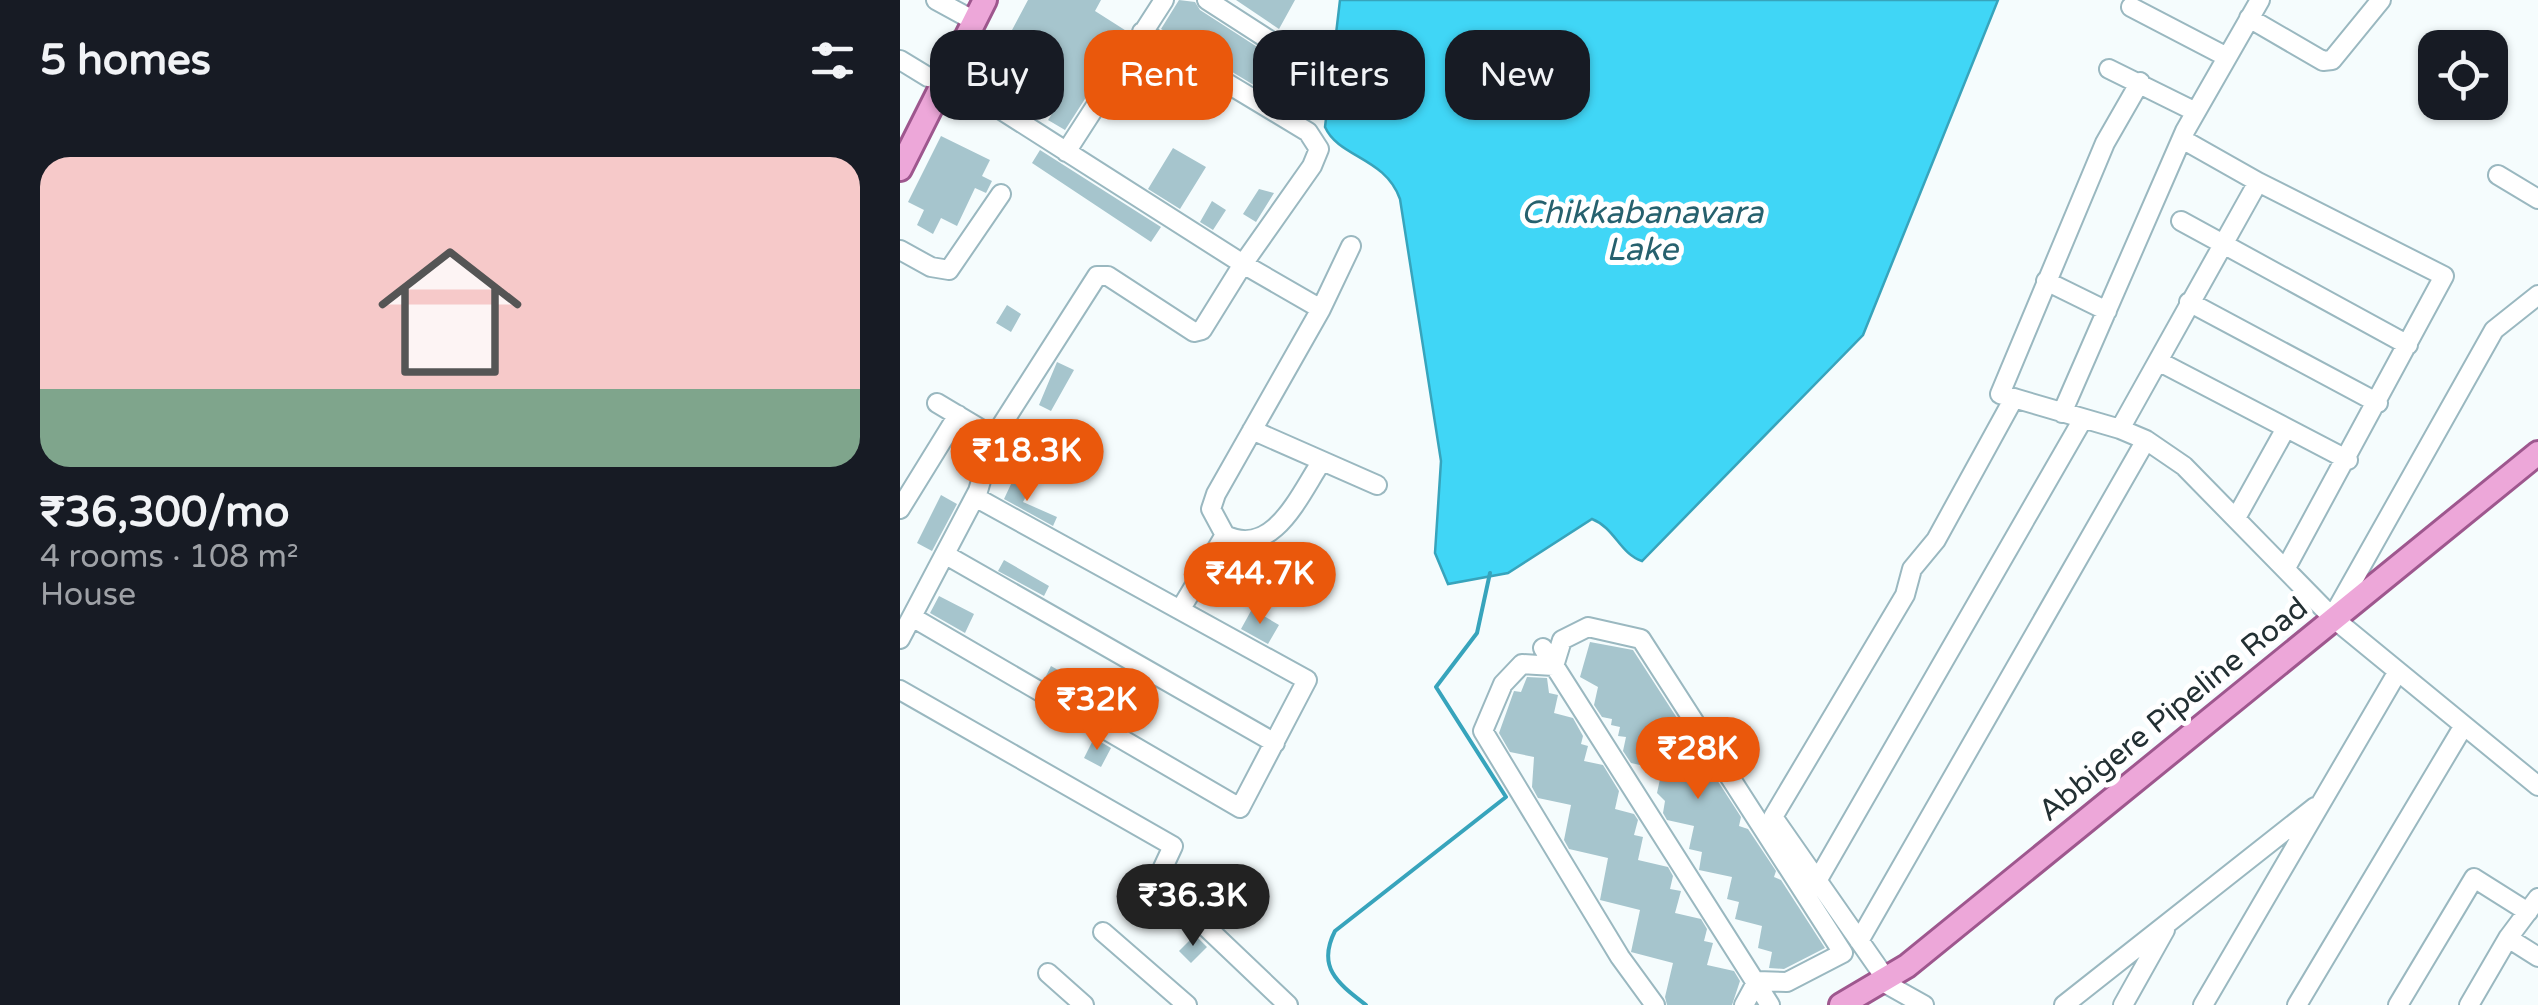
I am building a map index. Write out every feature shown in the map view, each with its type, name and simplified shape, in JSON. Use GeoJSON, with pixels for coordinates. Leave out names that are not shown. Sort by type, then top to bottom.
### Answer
{"type":"FeatureCollection","features":[{"type":"Feature","properties":{"kind":"main road"},"geometry":{"type":"LineString","coordinates":[[970,30],[985,0]]}},
{"type":"Feature","properties":{"kind":"main road"},"geometry":{"type":"LineString","coordinates":[[900,169],[906,140],[930,103]]}},
{"type":"Feature","properties":{"kind":"main road","name":"Abbigere Pipeline Road"},"geometry":{"type":"LineString","coordinates":[[1841,1005],[1883,979],[2538,452]]}},
{"type":"Feature","properties":{"kind":"street"},"geometry":{"type":"LineString","coordinates":[[936,0],[970,18],[972,26]]}},
{"type":"Feature","properties":{"kind":"street"},"geometry":{"type":"LineString","coordinates":[[1143,30],[1164,0]]}},
{"type":"Feature","properties":{"kind":"street"},"geometry":{"type":"LineString","coordinates":[[1207,0],[1254,30]]}},
{"type":"Feature","properties":{"kind":"street"},"geometry":{"type":"LineString","coordinates":[[2062,413],[2182,139],[2260,0]]}},
{"type":"Feature","properties":{"kind":"street"},"geometry":{"type":"LineString","coordinates":[[2250,18],[2323,61],[2332,60],[2381,0]]}},
{"type":"Feature","properties":{"kind":"street"},"geometry":{"type":"LineString","coordinates":[[2131,8],[2227,58]]}},
{"type":"Feature","properties":{"kind":"street"},"geometry":{"type":"LineString","coordinates":[[900,60],[930,77]]}},
{"type":"Feature","properties":{"kind":"street"},"geometry":{"type":"LineString","coordinates":[[2109,69],[2196,112]]}},
{"type":"Feature","properties":{"kind":"street"},"geometry":{"type":"LineString","coordinates":[[2140,82],[2104,142],[2000,394],[2120,429],[2146,440],[2184,466],[2287,566],[2332,618],[2538,786]]}},
{"type":"Feature","properties":{"kind":"street"},"geometry":{"type":"LineString","coordinates":[[975,497],[1307,680],[1240,808],[905,625],[975,497],[994,436],[1097,276],[1108,276],[1194,332],[1202,330],[1312,166],[1318,149],[1308,132],[1233,87]]}},
{"type":"Feature","properties":{"kind":"street"},"geometry":{"type":"LineString","coordinates":[[1016,120],[1321,309]]}},
{"type":"Feature","properties":{"kind":"street"},"geometry":{"type":"LineString","coordinates":[[1066,152],[1086,120]]}},
{"type":"Feature","properties":{"kind":"street"},"geometry":{"type":"LineString","coordinates":[[2182,139],[2444,276],[2348,460],[2287,566]]}},
{"type":"Feature","properties":{"kind":"street"},"geometry":{"type":"LineString","coordinates":[[2498,175],[2538,199]]}},
{"type":"Feature","properties":{"kind":"street"},"geometry":{"type":"LineString","coordinates":[[2120,429],[2258,182]]}},
{"type":"Feature","properties":{"kind":"street"},"geometry":{"type":"LineString","coordinates":[[900,250],[931,267],[948,270],[956,266],[1001,194]]}},
{"type":"Feature","properties":{"kind":"street"},"geometry":{"type":"LineString","coordinates":[[2181,221],[2408,345]]}},
{"type":"Feature","properties":{"kind":"street"},"geometry":{"type":"LineString","coordinates":[[1225,534],[1211,509],[1321,309],[1351,246]]}},
{"type":"Feature","properties":{"kind":"street"},"geometry":{"type":"LineString","coordinates":[[2046,281],[2107,310]]}},
{"type":"Feature","properties":{"kind":"street"},"geometry":{"type":"LineString","coordinates":[[2332,618],[2494,330],[2538,295]]}},
{"type":"Feature","properties":{"kind":"street"},"geometry":{"type":"LineString","coordinates":[[2189,302],[2378,403]]}},
{"type":"Feature","properties":{"kind":"street"},"geometry":{"type":"LineString","coordinates":[[2158,361],[2348,460]]}},
{"type":"Feature","properties":{"kind":"street"},"geometry":{"type":"LineString","coordinates":[[1924,1005],[1883,979],[1773,817],[1904,595],[1912,569],[1936,540],[2014,398]]}},
{"type":"Feature","properties":{"kind":"street"},"geometry":{"type":"LineString","coordinates":[[937,402],[994,436]]}},
{"type":"Feature","properties":{"kind":"street"},"geometry":{"type":"LineString","coordinates":[[900,509],[958,415]]}},
{"type":"Feature","properties":{"kind":"street"},"geometry":{"type":"LineString","coordinates":[[1817,881],[2083,419]]}},
{"type":"Feature","properties":{"kind":"street"},"geometry":{"type":"LineString","coordinates":[[2236,518],[2286,428]]}},
{"type":"Feature","properties":{"kind":"street"},"geometry":{"type":"LineString","coordinates":[[1252,430],[1377,485]]}},
{"type":"Feature","properties":{"kind":"street"},"geometry":{"type":"LineString","coordinates":[[1859,941],[2146,440]]}},
{"type":"Feature","properties":{"kind":"street"},"geometry":{"type":"LineString","coordinates":[[1225,534],[1258,538],[1274,533],[1322,461]]}},
{"type":"Feature","properties":{"kind":"street"},"geometry":{"type":"LineString","coordinates":[[1180,610],[1225,534]]}},
{"type":"Feature","properties":{"kind":"street"},"geometry":{"type":"LineString","coordinates":[[946,555],[1275,742]]}},
{"type":"Feature","properties":{"kind":"street"},"geometry":{"type":"LineString","coordinates":[[1554,666],[1562,640],[1588,626],[1642,639],[1844,953],[1787,982],[1757,981]]}},
{"type":"Feature","properties":{"kind":"street"},"geometry":{"type":"LineString","coordinates":[[1543,648],[1770,1005]]}},
{"type":"Feature","properties":{"kind":"street"},"geometry":{"type":"LineString","coordinates":[[1554,666],[1522,664],[1503,684],[1483,731],[1620,958],[1655,1005]]}},
{"type":"Feature","properties":{"kind":"street"},"geometry":{"type":"LineString","coordinates":[[2203,1005],[2398,673]]}},
{"type":"Feature","properties":{"kind":"street"},"geometry":{"type":"LineString","coordinates":[[900,690],[1173,846],[1160,874],[1164,887],[1288,1005]]}},
{"type":"Feature","properties":{"kind":"street"},"geometry":{"type":"LineString","coordinates":[[2298,1005],[2462,727]]}},
{"type":"Feature","properties":{"kind":"street"},"geometry":{"type":"LineString","coordinates":[[2064,1005],[2323,800]]}},
{"type":"Feature","properties":{"kind":"street"},"geometry":{"type":"LineString","coordinates":[[2398,1005],[2474,878],[2533,905],[2508,938],[2469,1005]]}},
{"type":"Feature","properties":{"kind":"street"},"geometry":{"type":"LineString","coordinates":[[2123,1005],[2170,920]]}},
{"type":"Feature","properties":{"kind":"street"},"geometry":{"type":"LineString","coordinates":[[1103,932],[1187,1005]]}},
{"type":"Feature","properties":{"kind":"street"},"geometry":{"type":"LineString","coordinates":[[2508,938],[2538,956]]}},
{"type":"Feature","properties":{"kind":"street"},"geometry":{"type":"LineString","coordinates":[[1048,973],[1084,1005]]}},
{"type":"Feature","properties":{"kind":"street"},"geometry":{"type":"LineString","coordinates":[[1744,1005],[1757,981]]}},
{"type":"Feature","properties":{"kind":"water","name":"Chikkabanavara Lake"},"geometry":{"type":"Polygon","coordinates":[[[1340,0],[1998,0],[1863,335],[1642,561],[1592,519],[1508,573],[1448,584],[1435,553],[1441,461],[1400,199],[1384,174],[1341,145],[1325,127],[1326,120],[1425,120],[1425,30],[1336,30],[1340,0]]]}},
{"type":"Feature","properties":{"kind":"building"},"geometry":{"type":"Polygon","coordinates":[[[1028,0],[1101,0],[1095,11],[1125,30],[1084,30],[1084,100],[1065,130],[1048,120],[1064,120],[1064,30],[1012,30],[1028,0]]]}},
{"type":"Feature","properties":{"kind":"building"},"geometry":{"type":"Polygon","coordinates":[[[1179,0],[1195,2],[1200,10],[1231,30],[1163,30],[1179,0]]]}},
{"type":"Feature","properties":{"kind":"building"},"geometry":{"type":"Polygon","coordinates":[[[1236,0],[1295,0],[1279,29],[1236,0]]]}},
{"type":"Feature","properties":{"kind":"building"},"geometry":{"type":"Polygon","coordinates":[[[1233,31],[1253,44],[1253,84],[1233,72],[1233,31]]]}},
{"type":"Feature","properties":{"kind":"building"},"geometry":{"type":"Polygon","coordinates":[[[941,136],[990,160],[982,176],[992,181],[986,193],[975,188],[957,226],[941,218],[933,234],[917,225],[924,210],[908,202],[941,136]]]}},
{"type":"Feature","properties":{"kind":"building"},"geometry":{"type":"Polygon","coordinates":[[[1173,148],[1206,167],[1180,209],[1148,189],[1173,148]]]}},
{"type":"Feature","properties":{"kind":"building"},"geometry":{"type":"Polygon","coordinates":[[[1040,150],[1161,227],[1151,242],[1032,163],[1040,150]]]}},
{"type":"Feature","properties":{"kind":"building"},"geometry":{"type":"Polygon","coordinates":[[[1259,189],[1274,193],[1256,222],[1243,214],[1259,189]]]}},
{"type":"Feature","properties":{"kind":"building"},"geometry":{"type":"Polygon","coordinates":[[[1212,201],[1226,210],[1213,230],[1200,222],[1212,201]]]}},
{"type":"Feature","properties":{"kind":"building"},"geometry":{"type":"Polygon","coordinates":[[[1007,305],[1021,314],[1011,332],[996,323],[1007,305]]]}},
{"type":"Feature","properties":{"kind":"building"},"geometry":{"type":"Polygon","coordinates":[[[1057,362],[1074,370],[1051,411],[1039,405],[1057,362]]]}},
{"type":"Feature","properties":{"kind":"building"},"geometry":{"type":"Polygon","coordinates":[[[1012,482],[1029,491],[1023,502],[1057,517],[1053,526],[1004,499],[1012,482]]]}},
{"type":"Feature","properties":{"kind":"building"},"geometry":{"type":"Polygon","coordinates":[[[941,495],[957,504],[932,551],[917,543],[941,495]]]}},
{"type":"Feature","properties":{"kind":"building"},"geometry":{"type":"Polygon","coordinates":[[[1004,560],[1049,586],[1044,596],[998,571],[1004,560]]]}},
{"type":"Feature","properties":{"kind":"building"},"geometry":{"type":"Polygon","coordinates":[[[939,596],[974,614],[965,633],[930,613],[939,596]]]}},
{"type":"Feature","properties":{"kind":"building"},"geometry":{"type":"Polygon","coordinates":[[[1252,609],[1279,625],[1268,644],[1241,629],[1252,609]]]}},
{"type":"Feature","properties":{"kind":"building"},"geometry":{"type":"Polygon","coordinates":[[[1590,642],[1633,650],[1741,817],[1739,826],[1748,829],[1776,871],[1774,877],[1781,880],[1825,948],[1784,969],[1769,968],[1772,952],[1758,948],[1762,926],[1735,919],[1739,902],[1727,899],[1732,877],[1699,870],[1702,852],[1689,849],[1694,826],[1667,820],[1663,813],[1665,801],[1657,793],[1662,770],[1631,763],[1623,751],[1626,737],[1618,736],[1620,727],[1611,725],[1612,719],[1602,717],[1594,705],[1598,687],[1580,677],[1590,642]]]}},
{"type":"Feature","properties":{"kind":"building"},"geometry":{"type":"Polygon","coordinates":[[[1051,666],[1081,683],[1074,697],[1044,680],[1051,666]]]}},
{"type":"Feature","properties":{"kind":"building"},"geometry":{"type":"Polygon","coordinates":[[[1527,677],[1547,678],[1549,693],[1558,695],[1554,713],[1573,718],[1583,736],[1581,744],[1588,746],[1584,761],[1603,765],[1619,791],[1615,809],[1634,814],[1638,820],[1634,835],[1643,837],[1638,860],[1668,867],[1673,876],[1670,889],[1681,891],[1675,913],[1701,919],[1707,929],[1704,941],[1713,943],[1707,965],[1734,971],[1740,981],[1732,1005],[1667,1005],[1665,997],[1673,963],[1631,952],[1640,910],[1600,900],[1608,858],[1569,849],[1564,840],[1571,805],[1538,798],[1532,787],[1534,757],[1510,752],[1499,733],[1514,691],[1521,692],[1527,677]]]}},
{"type":"Feature","properties":{"kind":"building"},"geometry":{"type":"Polygon","coordinates":[[[1094,738],[1111,748],[1101,767],[1084,758],[1094,738]]]}},
{"type":"Feature","properties":{"kind":"building"},"geometry":{"type":"Polygon","coordinates":[[[1195,935],[1207,947],[1191,963],[1179,951],[1195,935]]]}},
{"type":"Feature","properties":{"kind":"waterway"},"geometry":{"type":"LineString","coordinates":[[1366,1005],[1339,982],[1329,965],[1335,931],[1506,797],[1436,687],[1477,633],[1490,573]]}}]}
